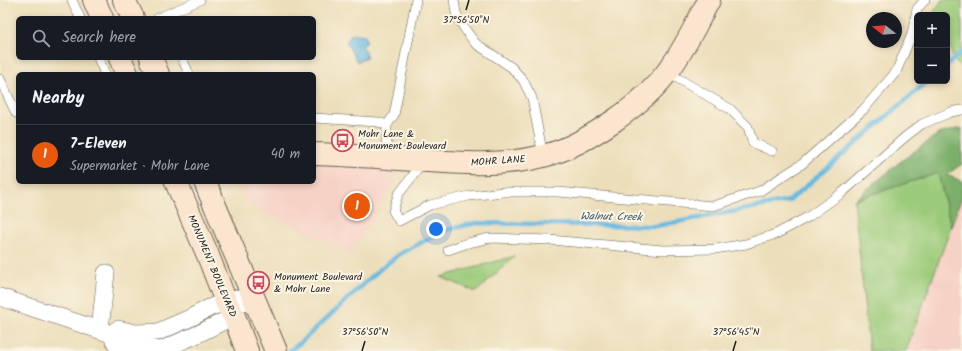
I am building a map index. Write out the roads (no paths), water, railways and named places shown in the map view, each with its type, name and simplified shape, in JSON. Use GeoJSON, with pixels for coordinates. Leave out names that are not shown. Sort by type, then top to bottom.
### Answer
{"type":"FeatureCollection","features":[{"type":"Feature","properties":{"kind":"street"},"geometry":{"type":"LineString","coordinates":[[94,0],[101,16]]}},
{"type":"Feature","properties":{"kind":"street"},"geometry":{"type":"LineString","coordinates":[[124,0],[132,16]]}},
{"type":"Feature","properties":{"kind":"street","name":"MOHR LANE"},"geometry":{"type":"LineString","coordinates":[[316,154],[477,164],[516,162],[543,156],[579,142],[601,130],[652,90],[682,51],[709,0]]}},
{"type":"Feature","properties":{"kind":"street"},"geometry":{"type":"LineString","coordinates":[[121,60],[127,72]]}},
{"type":"Feature","properties":{"kind":"street"},"geometry":{"type":"LineString","coordinates":[[152,60],[157,72]]}},
{"type":"Feature","properties":{"kind":"street","name":"MONUMENT BOULEVARD"},"geometry":{"type":"LineString","coordinates":[[177,184],[207,253],[245,348]]}},
{"type":"Feature","properties":{"kind":"street"},"geometry":{"type":"LineString","coordinates":[[206,184],[276,351]]}},
{"type":"Feature","properties":{"kind":"street"},"geometry":{"type":"LineString","coordinates":[[105,332],[106,273]]}},
{"type":"Feature","properties":{"kind":"street"},"geometry":{"type":"LineString","coordinates":[[0,297],[105,332],[118,329],[136,332],[158,332],[209,308],[230,309],[236,298],[257,307]]}},
{"type":"Feature","properties":{"kind":"lane"},"geometry":{"type":"LineString","coordinates":[[72,0],[79,16]]}},
{"type":"Feature","properties":{"kind":"lane"},"geometry":{"type":"LineString","coordinates":[[164,16],[200,0]]}},
{"type":"Feature","properties":{"kind":"lane"},"geometry":{"type":"LineString","coordinates":[[386,158],[387,125],[394,115],[416,0]]}},
{"type":"Feature","properties":{"kind":"lane"},"geometry":{"type":"LineString","coordinates":[[454,0],[456,13],[464,28],[476,43],[511,67],[524,80],[532,98],[543,156]]}},
{"type":"Feature","properties":{"kind":"lane"},"geometry":{"type":"LineString","coordinates":[[425,160],[398,195],[393,211],[399,221],[430,205],[469,196],[503,192],[558,192],[713,206],[760,191],[802,164],[863,110],[896,72],[912,34],[917,10],[925,0]]}},
{"type":"Feature","properties":{"kind":"lane"},"geometry":{"type":"LineString","coordinates":[[99,60],[105,72]]}},
{"type":"Feature","properties":{"kind":"lane"},"geometry":{"type":"LineString","coordinates":[[183,60],[188,72]]}},
{"type":"Feature","properties":{"kind":"lane"},"geometry":{"type":"LineString","coordinates":[[667,72],[730,109],[748,127],[754,143],[772,151]]}},
{"type":"Feature","properties":{"kind":"lane"},"geometry":{"type":"LineString","coordinates":[[0,79],[16,113]]}},
{"type":"Feature","properties":{"kind":"lane"},"geometry":{"type":"LineString","coordinates":[[448,250],[468,243],[490,238],[550,240],[664,250],[715,249],[746,244],[776,234],[808,217],[842,193],[905,137],[922,124],[938,117],[962,110]]}},
{"type":"Feature","properties":{"kind":"lane"},"geometry":{"type":"LineString","coordinates":[[316,118],[378,122],[387,125]]}},
{"type":"Feature","properties":{"kind":"water"},"geometry":{"type":"Polygon","coordinates":[[[352,33],[365,35],[367,42],[362,46],[367,57],[357,62],[346,42],[352,33]]]}},
{"type":"Feature","properties":{"kind":"waterway","name":"Walnut Creek"},"geometry":{"type":"LineString","coordinates":[[950,62],[962,52]]}},
{"type":"Feature","properties":{"kind":"waterway","name":"Walnut Creek"},"geometry":{"type":"LineString","coordinates":[[289,351],[300,343],[380,269],[400,254],[450,229],[476,223],[656,226],[789,201],[925,84]]}},
{"type":"Feature","properties":{"kind":"place","name":"Mohr Lane & Monument Boulevard"},"geometry":{"type":"Point","coordinates":[342,140]}},
{"type":"Feature","properties":{"kind":"place","name":"7-Eleven"},"geometry":{"type":"Point","coordinates":[357,206]}},
{"type":"Feature","properties":{"kind":"place","name":"Monument Boulevard & Mohr Lane"},"geometry":{"type":"Point","coordinates":[258,283]}}]}
